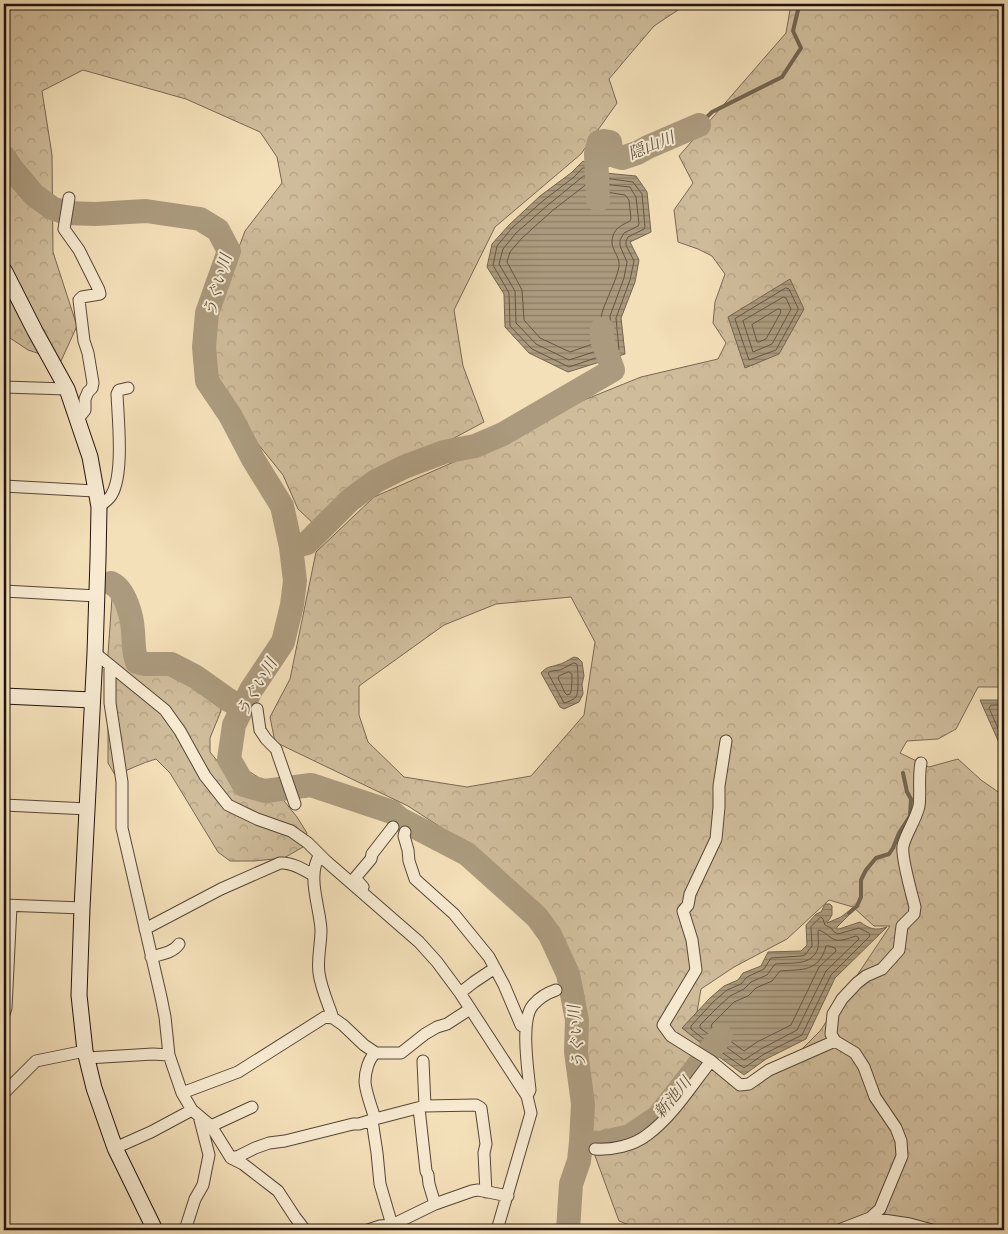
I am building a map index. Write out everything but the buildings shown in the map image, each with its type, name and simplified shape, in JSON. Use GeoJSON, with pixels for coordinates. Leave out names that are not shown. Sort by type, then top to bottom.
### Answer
{"type":"FeatureCollection","features":[{"type":"Feature","properties":{"kind":"street"},"geometry":{"type":"LineString","coordinates":[[69,198],[64,229],[79,250],[100,294],[82,297],[79,300],[84,341],[93,382],[92,388],[85,400],[85,410],[78,419]]}},
{"type":"Feature","properties":{"kind":"street"},"geometry":{"type":"LineString","coordinates":[[4,270],[67,388],[90,457],[98,507],[95,653],[79,995],[86,1055],[94,1088],[115,1148],[155,1230]]}},
{"type":"Feature","properties":{"kind":"street"},"geometry":{"type":"LineString","coordinates":[[4,387],[67,388]]}},
{"type":"Feature","properties":{"kind":"street"},"geometry":{"type":"LineString","coordinates":[[98,507],[112,496],[117,482],[119,446],[117,394],[119,390],[128,388]]}},
{"type":"Feature","properties":{"kind":"street"},"geometry":{"type":"LineString","coordinates":[[4,486],[95,491]]}},
{"type":"Feature","properties":{"kind":"street"},"geometry":{"type":"LineString","coordinates":[[4,591],[97,596]]}},
{"type":"Feature","properties":{"kind":"street"},"geometry":{"type":"LineString","coordinates":[[95,653],[165,710],[180,731],[205,776],[228,805],[257,819],[291,830],[308,843],[419,942],[460,993],[526,1096],[531,1113],[497,1230]]}},
{"type":"Feature","properties":{"kind":"street"},"geometry":{"type":"LineString","coordinates":[[110,665],[110,703],[122,782],[122,828],[165,1017],[169,1055],[182,1093],[196,1113],[211,1126],[231,1158],[243,1164],[278,1191],[305,1230]]}},
{"type":"Feature","properties":{"kind":"street"},"geometry":{"type":"LineString","coordinates":[[4,696],[92,700]]}},
{"type":"Feature","properties":{"kind":"street"},"geometry":{"type":"LineString","coordinates":[[258,709],[260,730],[276,749],[295,804]]}},
{"type":"Feature","properties":{"kind":"street"},"geometry":{"type":"LineString","coordinates":[[726,741],[718,786],[719,808],[716,839],[690,894],[688,905],[683,911],[692,940],[696,970],[663,1025],[670,1036],[711,1061],[740,1085],[749,1084],[769,1070],[835,1041]]}},
{"type":"Feature","properties":{"kind":"street"},"geometry":{"type":"LineString","coordinates":[[839,1230],[870,1218],[880,1209],[902,1156],[901,1142],[896,1128],[875,1097],[864,1067],[854,1053],[835,1041],[831,1034],[833,1014],[842,999],[866,976],[882,969],[899,950],[902,926],[914,914],[915,907],[903,847],[919,804],[919,771],[921,763]]}},
{"type":"Feature","properties":{"kind":"street"},"geometry":{"type":"LineString","coordinates":[[4,805],[88,809]]}},
{"type":"Feature","properties":{"kind":"street"},"geometry":{"type":"LineString","coordinates":[[362,892],[363,887],[355,878],[393,827]]}},
{"type":"Feature","properties":{"kind":"street"},"geometry":{"type":"LineString","coordinates":[[405,832],[404,836],[409,861],[415,879],[454,914],[489,957],[504,985],[520,1025],[525,1028]]}},
{"type":"Feature","properties":{"kind":"street"},"geometry":{"type":"LineString","coordinates":[[320,855],[316,860],[313,875],[321,930],[319,970],[320,980],[333,1018]]}},
{"type":"Feature","properties":{"kind":"street"},"geometry":{"type":"LineString","coordinates":[[145,929],[221,889],[280,863],[301,868],[313,875]]}},
{"type":"Feature","properties":{"kind":"street"},"geometry":{"type":"LineString","coordinates":[[5,1010],[7,906],[82,908]]}},
{"type":"Feature","properties":{"kind":"street"},"geometry":{"type":"LineString","coordinates":[[151,957],[172,950],[179,944]]}},
{"type":"Feature","properties":{"kind":"street"},"geometry":{"type":"LineString","coordinates":[[460,993],[495,968]]}},
{"type":"Feature","properties":{"kind":"street"},"geometry":{"type":"LineString","coordinates":[[526,1096],[530,1090],[525,1028],[532,1006],[544,995],[556,990]]}},
{"type":"Feature","properties":{"kind":"street"},"geometry":{"type":"LineString","coordinates":[[182,1093],[238,1072],[324,1017],[333,1018],[343,1025],[364,1046],[376,1052],[401,1053],[425,1034],[447,1024],[470,1009]]}},
{"type":"Feature","properties":{"kind":"street"},"geometry":{"type":"LineString","coordinates":[[376,1052],[372,1055],[368,1064],[365,1080],[373,1120],[380,1184],[392,1228]]}},
{"type":"Feature","properties":{"kind":"street"},"geometry":{"type":"LineString","coordinates":[[4,1093],[36,1061],[86,1055],[169,1055]]}},
{"type":"Feature","properties":{"kind":"street"},"geometry":{"type":"LineString","coordinates":[[423,1061],[422,1107],[426,1171],[435,1204]]}},
{"type":"Feature","properties":{"kind":"street"},"geometry":{"type":"LineString","coordinates":[[595,1149],[607,1149],[631,1144],[647,1136],[670,1114],[711,1061]]}},
{"type":"Feature","properties":{"kind":"street"},"geometry":{"type":"LineString","coordinates":[[231,1158],[269,1143],[359,1124],[422,1107],[476,1105],[481,1108],[486,1144],[484,1153],[486,1192]]}},
{"type":"Feature","properties":{"kind":"street"},"geometry":{"type":"LineString","coordinates":[[211,1126],[252,1107]]}},
{"type":"Feature","properties":{"kind":"street"},"geometry":{"type":"LineString","coordinates":[[115,1148],[196,1113]]}},
{"type":"Feature","properties":{"kind":"street"},"geometry":{"type":"LineString","coordinates":[[185,1230],[195,1199],[203,1185],[209,1155],[196,1113]]}},
{"type":"Feature","properties":{"kind":"street"},"geometry":{"type":"LineString","coordinates":[[368,1230],[380,1226],[392,1228],[435,1204],[472,1191],[478,1190],[508,1196]]}},
{"type":"Feature","properties":{"kind":"street"},"geometry":{"type":"LineString","coordinates":[[870,1218],[910,1224],[932,1230]]}},
{"type":"Feature","properties":{"kind":"green space"},"geometry":{"type":"Polygon","coordinates":[[[4,4],[687,4],[654,26],[609,79],[617,103],[581,154],[495,227],[454,310],[463,366],[484,422],[428,452],[371,474],[315,525],[298,509],[283,475],[245,428],[222,395],[210,362],[211,319],[245,231],[282,183],[277,157],[260,132],[186,99],[83,70],[42,91],[52,155],[53,252],[77,326],[61,361],[28,350],[4,334],[4,4]]]}},
{"type":"Feature","properties":{"kind":"green space"},"geometry":{"type":"Polygon","coordinates":[[[791,4],[1004,4],[1004,687],[978,687],[956,729],[938,739],[907,741],[900,753],[929,767],[958,759],[981,780],[1004,796],[1004,1230],[642,1230],[619,1221],[587,1134],[584,1030],[566,951],[513,883],[448,832],[408,806],[275,742],[270,717],[290,679],[316,552],[374,497],[529,429],[584,400],[641,377],[718,359],[726,343],[713,323],[715,302],[725,274],[712,256],[678,242],[674,210],[693,183],[679,156],[786,33],[791,4]],[[571,597],[496,604],[444,625],[359,686],[359,715],[368,742],[404,777],[467,787],[531,776],[584,715],[595,642],[571,597]],[[829,900],[787,939],[734,967],[701,989],[694,1030],[712,1063],[743,1083],[784,1067],[820,1031],[890,926],[874,926],[853,907],[829,900]]]}},
{"type":"Feature","properties":{"kind":"green space"},"geometry":{"type":"Polygon","coordinates":[[[120,597],[125,601],[135,639],[142,653],[211,690],[220,698],[221,711],[210,738],[210,752],[219,763],[250,772],[272,786],[297,817],[307,833],[303,847],[284,858],[230,861],[218,852],[170,773],[156,759],[115,775],[108,763],[108,654],[112,598],[120,597]]]}},
{"type":"Feature","properties":{"kind":"water"},"geometry":{"type":"Polygon","coordinates":[[[583,161],[605,173],[636,176],[647,192],[651,232],[630,242],[639,260],[635,282],[621,318],[625,354],[568,372],[529,353],[505,327],[504,294],[487,267],[492,244],[509,225],[540,196],[571,173],[583,161]]]}},
{"type":"Feature","properties":{"kind":"water"},"geometry":{"type":"Polygon","coordinates":[[[790,279],[804,309],[779,354],[745,368],[728,317],[790,279]]]}},
{"type":"Feature","properties":{"kind":"water"},"geometry":{"type":"Polygon","coordinates":[[[574,657],[582,662],[584,676],[582,684],[583,694],[579,702],[564,709],[560,707],[541,673],[546,668],[561,664],[574,657]]]}},
{"type":"Feature","properties":{"kind":"water"},"geometry":{"type":"Polygon","coordinates":[[[980,700],[1004,700],[1004,754],[980,700]]]}},
{"type":"Feature","properties":{"kind":"water"},"geometry":{"type":"Polygon","coordinates":[[[825,904],[832,906],[832,915],[827,923],[841,917],[853,908],[852,912],[837,929],[860,922],[873,929],[887,927],[835,978],[806,1039],[766,1059],[744,1075],[682,1028],[724,986],[738,980],[743,973],[761,966],[768,952],[801,951],[807,945],[806,925],[816,914],[821,912],[825,904]]]}},
{"type":"Feature","properties":{"kind":"waterway","name":"隠山川"},"geometry":{"type":"LineString","coordinates":[[699,125],[712,112],[782,77],[801,48],[793,31],[800,4]]}},
{"type":"Feature","properties":{"kind":"waterway","name":"隠山川"},"geometry":{"type":"LineString","coordinates":[[830,4],[837,6],[844,4]]}},
{"type":"Feature","properties":{"kind":"waterway","name":"隠山川"},"geometry":{"type":"LineString","coordinates":[[598,200],[596,154],[599,142],[610,142],[611,151],[615,156],[622,158],[699,125]]}},
{"type":"Feature","properties":{"kind":"waterway","name":"うぐい川"},"geometry":{"type":"LineString","coordinates":[[4,157],[34,195],[52,208],[66,213],[95,214],[146,211],[200,219],[218,230],[229,251],[207,313],[204,347],[207,381],[230,415],[253,459],[282,506],[291,547],[295,581],[292,605],[283,642],[251,690],[234,725],[229,759],[244,785],[265,791],[311,785],[392,812],[400,819],[467,854],[537,917],[550,935],[568,974],[577,1020],[576,1052],[583,1104],[579,1161],[571,1184],[568,1230]]}},
{"type":"Feature","properties":{"kind":"waterway"},"geometry":{"type":"LineString","coordinates":[[291,547],[307,543],[350,500],[376,481],[404,467],[444,452],[475,446],[503,434],[613,370],[602,339],[602,329]]}},
{"type":"Feature","properties":{"kind":"waterway"},"geometry":{"type":"LineString","coordinates":[[111,583],[116,586],[124,597],[129,611],[137,662],[145,664],[171,664],[196,677],[242,708]]}},
{"type":"Feature","properties":{"kind":"waterway"},"geometry":{"type":"LineString","coordinates":[[849,913],[857,906],[861,897],[861,880],[866,870],[876,858],[889,854],[910,816],[911,799],[907,792],[903,773]]}},
{"type":"Feature","properties":{"kind":"waterway","name":"新池川"},"geometry":{"type":"LineString","coordinates":[[581,1142],[600,1143],[630,1136],[658,1117],[721,1036]]}}]}
